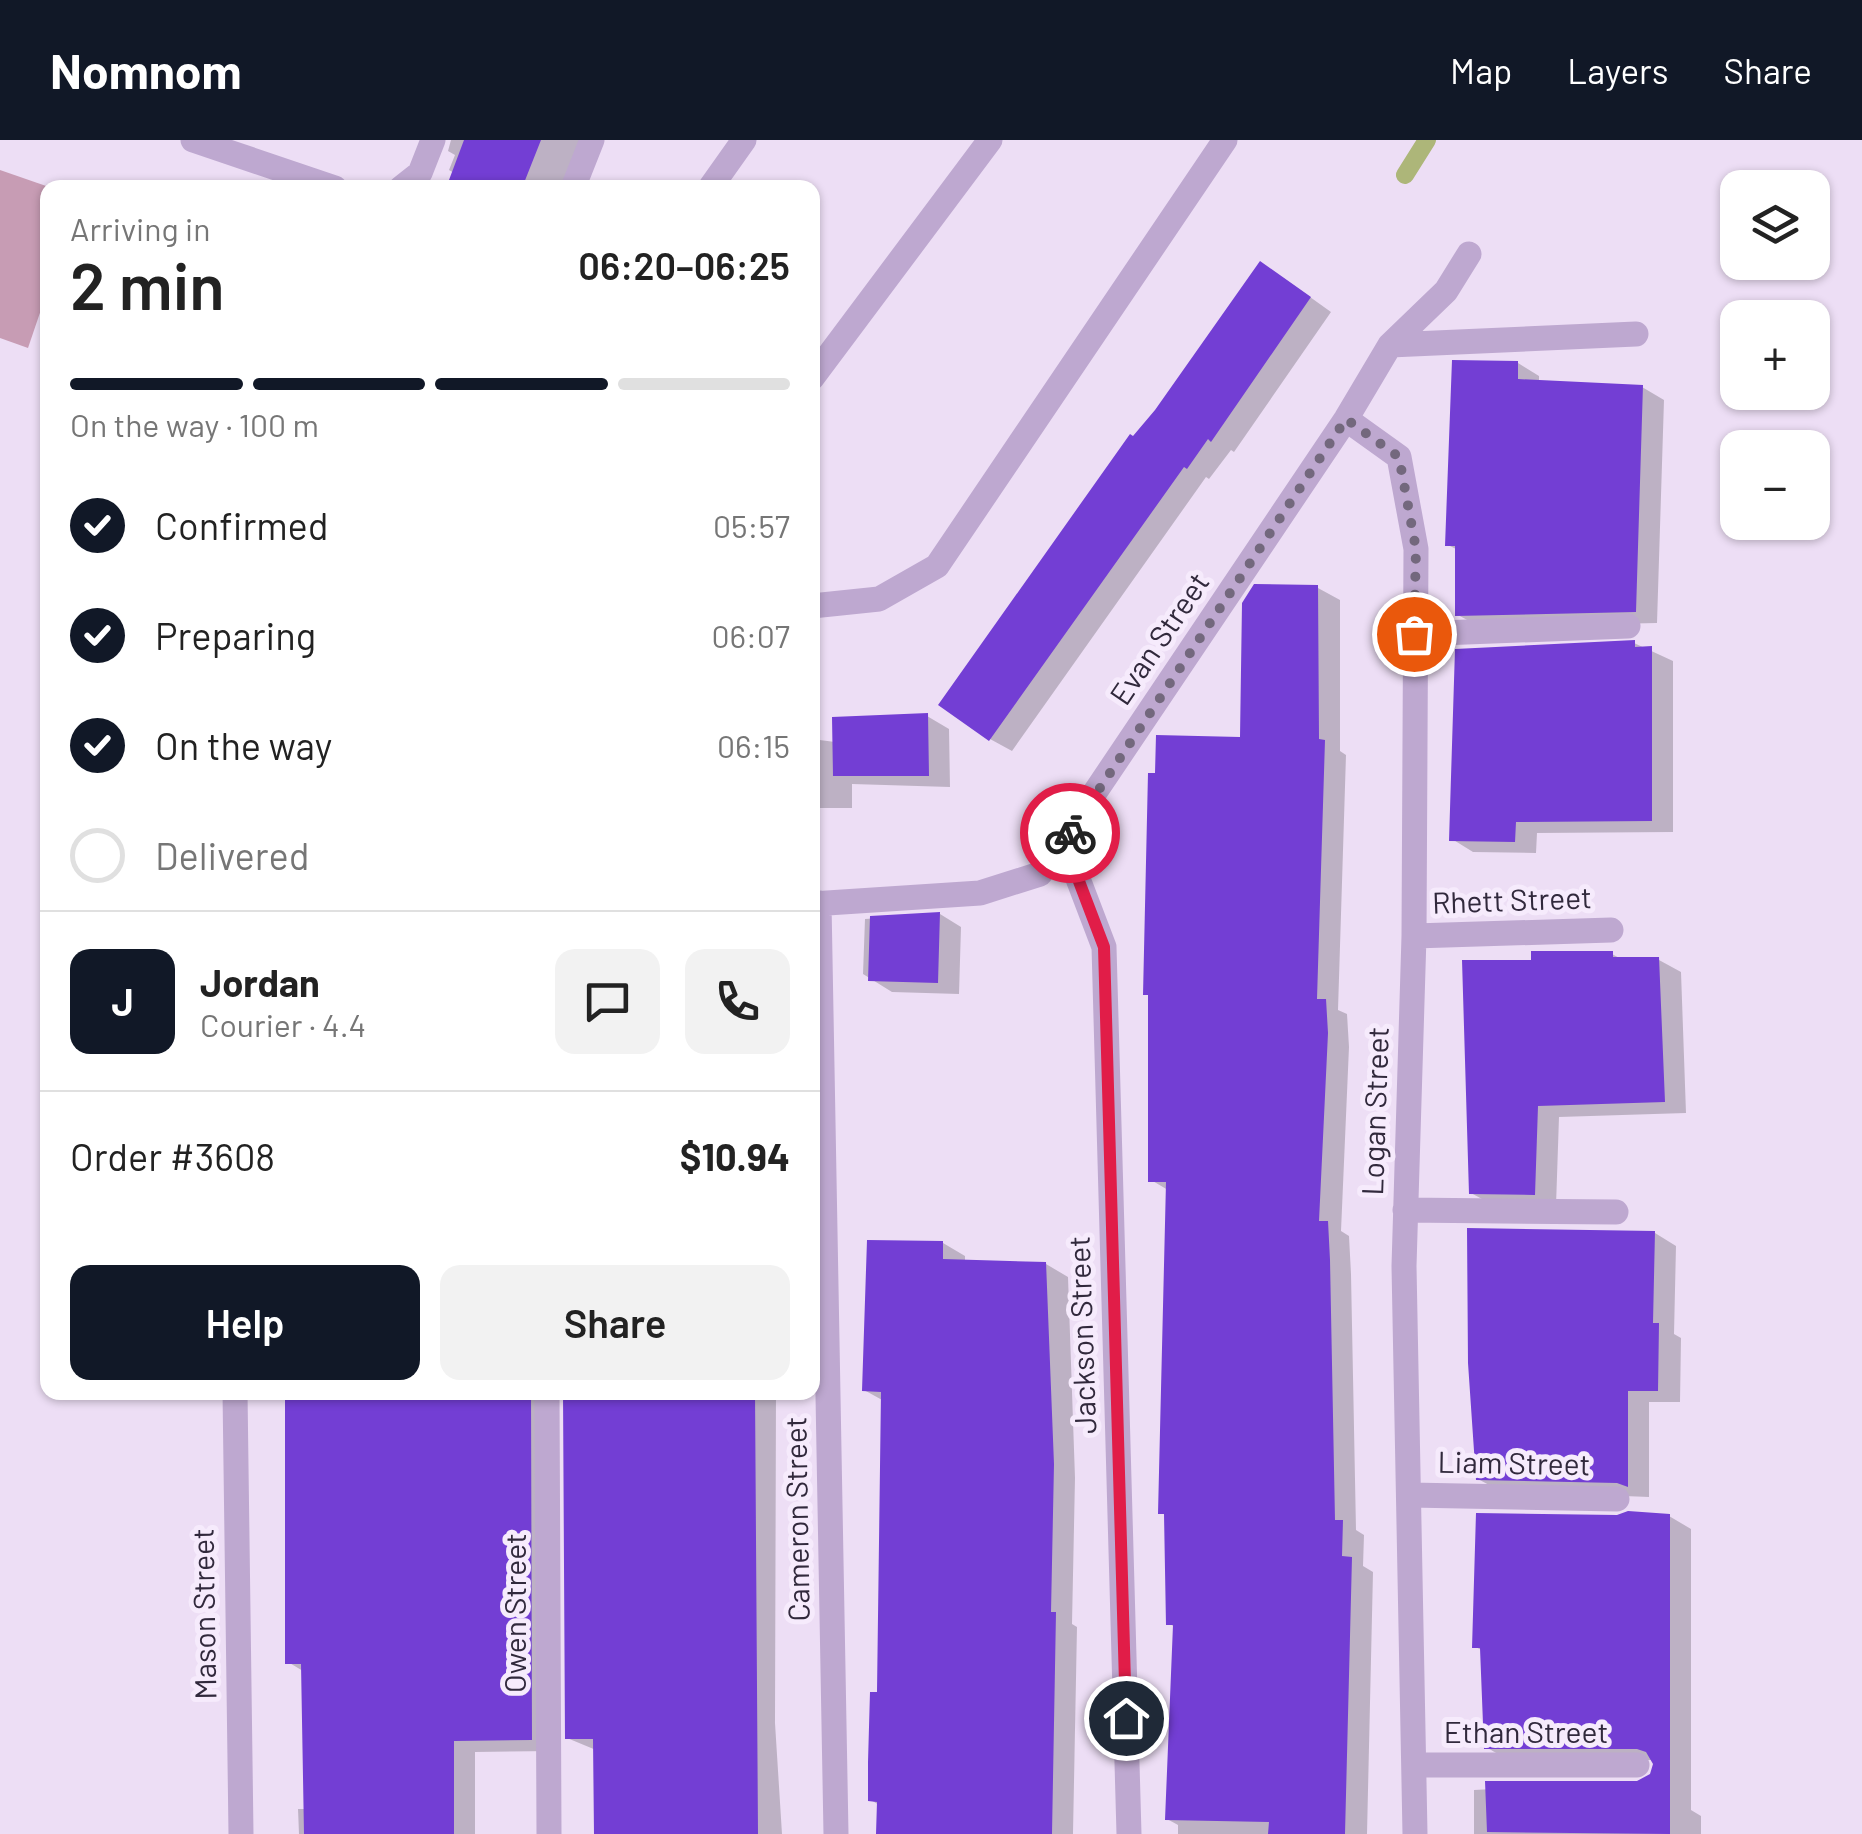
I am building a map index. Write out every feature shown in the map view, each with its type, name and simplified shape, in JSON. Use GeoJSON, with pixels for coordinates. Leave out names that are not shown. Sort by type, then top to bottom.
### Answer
{"type":"FeatureCollection","features":[{"type":"Feature","properties":{"kind":"street"},"geometry":{"type":"LineString","coordinates":[[193,140],[312,180]]}},
{"type":"Feature","properties":{"kind":"street"},"geometry":{"type":"LineString","coordinates":[[412,180],[420,173],[433,140]]}},
{"type":"Feature","properties":{"kind":"street"},"geometry":{"type":"LineString","coordinates":[[575,180],[592,140]]}},
{"type":"Feature","properties":{"kind":"street"},"geometry":{"type":"LineString","coordinates":[[716,180],[744,140]]}},
{"type":"Feature","properties":{"kind":"street"},"geometry":{"type":"LineString","coordinates":[[820,367],[990,140]]}},
{"type":"Feature","properties":{"kind":"street"},"geometry":{"type":"LineString","coordinates":[[820,605],[878,599],[937,566],[1225,140]]}},
{"type":"Feature","properties":{"kind":"street","name":"Evan Street"},"geometry":{"type":"LineString","coordinates":[[820,903],[980,893],[1040,874],[1346,419],[1390,344],[1446,292],[1469,254]]}},
{"type":"Feature","properties":{"kind":"street"},"geometry":{"type":"LineString","coordinates":[[1390,344],[1636,334]]}},
{"type":"Feature","properties":{"kind":"street","name":"Logan Street"},"geometry":{"type":"LineString","coordinates":[[1346,419],[1399,457],[1416,549],[1414,936],[1405,1210],[1415,1834]]}},
{"type":"Feature","properties":{"kind":"street"},"geometry":{"type":"LineString","coordinates":[[1414,634],[1628,626]]}},
{"type":"Feature","properties":{"kind":"street","name":"Jackson Street"},"geometry":{"type":"LineString","coordinates":[[1064,842],[1104,947],[1129,1834]]}},
{"type":"Feature","properties":{"kind":"street","name":"Rhett Street"},"geometry":{"type":"LineString","coordinates":[[1414,936],[1611,930]]}},
{"type":"Feature","properties":{"kind":"street","name":"Cameron Street"},"geometry":{"type":"LineString","coordinates":[[820,1089],[836,1834]]}},
{"type":"Feature","properties":{"kind":"street"},"geometry":{"type":"LineString","coordinates":[[1405,1210],[1616,1212]]}},
{"type":"Feature","properties":{"kind":"street","name":"Mason Street"},"geometry":{"type":"LineString","coordinates":[[235,1400],[241,1834]]}},
{"type":"Feature","properties":{"kind":"street","name":"Owen Street"},"geometry":{"type":"LineString","coordinates":[[547,1400],[550,1834]]}},
{"type":"Feature","properties":{"kind":"street","name":"Liam Street"},"geometry":{"type":"LineString","coordinates":[[1410,1494],[1617,1498]]}},
{"type":"Feature","properties":{"kind":"street","name":"Ethan Street"},"geometry":{"type":"LineString","coordinates":[[1414,1765],[1637,1765]]}},
{"type":"Feature","properties":{"kind":"shaded area"},"geometry":{"type":"Polygon","coordinates":[[[0,170],[40,184],[40,313],[28,348],[0,338],[0,170]]]}},
{"type":"Feature","properties":{"kind":"building"},"geometry":{"type":"Polygon","coordinates":[[[464,140],[541,140],[525,180],[449,180],[464,140]]]}},
{"type":"Feature","properties":{"kind":"building"},"geometry":{"type":"Polygon","coordinates":[[[1260,261],[1311,297],[1211,442],[1208,439],[1187,469],[1184,467],[989,741],[938,705],[1130,434],[1133,436],[1155,410],[1260,261]]]}},
{"type":"Feature","properties":{"kind":"building"},"geometry":{"type":"Polygon","coordinates":[[[1452,360],[1518,361],[1518,379],[1643,385],[1636,612],[1455,616],[1455,546],[1445,546],[1452,360]]]}},
{"type":"Feature","properties":{"kind":"building"},"geometry":{"type":"Polygon","coordinates":[[[1254,584],[1318,585],[1319,739],[1325,740],[1317,999],[1326,999],[1328,1033],[1319,1221],[1328,1221],[1335,1520],[1343,1520],[1342,1556],[1352,1557],[1345,1834],[1268,1834],[1269,1822],[1165,1820],[1173,1625],[1166,1625],[1164,1514],[1158,1514],[1166,1182],[1148,1182],[1148,995],[1143,995],[1148,773],[1155,773],[1156,735],[1240,737],[1242,603],[1254,584]]]}},
{"type":"Feature","properties":{"kind":"building"},"geometry":{"type":"Polygon","coordinates":[[[1635,640],[1635,647],[1652,646],[1652,821],[1516,822],[1515,842],[1449,841],[1455,649],[1635,640]]]}},
{"type":"Feature","properties":{"kind":"building"},"geometry":{"type":"Polygon","coordinates":[[[928,713],[929,776],[833,776],[832,717],[928,713]]]}},
{"type":"Feature","properties":{"kind":"building"},"geometry":{"type":"Polygon","coordinates":[[[940,912],[938,983],[868,981],[870,916],[940,912]]]}},
{"type":"Feature","properties":{"kind":"building"},"geometry":{"type":"Polygon","coordinates":[[[1531,951],[1613,951],[1613,957],[1659,957],[1665,1102],[1538,1106],[1535,1195],[1469,1194],[1462,960],[1531,960],[1531,951]]]}},
{"type":"Feature","properties":{"kind":"building"},"geometry":{"type":"Polygon","coordinates":[[[1467,1228],[1655,1231],[1653,1323],[1659,1323],[1658,1391],[1628,1391],[1628,1487],[1617,1483],[1476,1480],[1468,1363],[1467,1228]]]}},
{"type":"Feature","properties":{"kind":"building"},"geometry":{"type":"Polygon","coordinates":[[[867,1240],[943,1241],[943,1259],[1046,1262],[1054,1464],[1051,1612],[1056,1612],[1052,1834],[876,1834],[877,1802],[868,1801],[868,1762],[870,1692],[877,1692],[881,1392],[862,1391],[867,1240]]]}},
{"type":"Feature","properties":{"kind":"building"},"geometry":{"type":"Polygon","coordinates":[[[285,1400],[531,1400],[532,1740],[454,1741],[454,1834],[304,1834],[301,1664],[285,1664],[285,1400]]]}},
{"type":"Feature","properties":{"kind":"building"},"geometry":{"type":"Polygon","coordinates":[[[563,1400],[755,1400],[758,1834],[594,1834],[593,1739],[565,1739],[563,1400]]]}},
{"type":"Feature","properties":{"kind":"building"},"geometry":{"type":"Polygon","coordinates":[[[1628,1511],[1670,1514],[1670,1834],[1487,1832],[1485,1781],[1637,1781],[1650,1774],[1653,1764],[1646,1752],[1637,1749],[1484,1749],[1480,1648],[1472,1648],[1476,1513],[1617,1515],[1628,1511]]]}},
{"type":"Feature","properties":{"kind":"waterway"},"geometry":{"type":"LineString","coordinates":[[1405,175],[1427,140]]}},
{"type":"Feature","properties":{"kind":"way so far"},"geometry":{"type":"LineString","coordinates":[[1070,833],[1346,419],[1399,457],[1416,549],[1414,634]]}},
{"type":"Feature","properties":{"kind":"route"},"geometry":{"type":"LineString","coordinates":[[1070,833],[1064,842],[1104,947],[1126,1718]]}}]}
